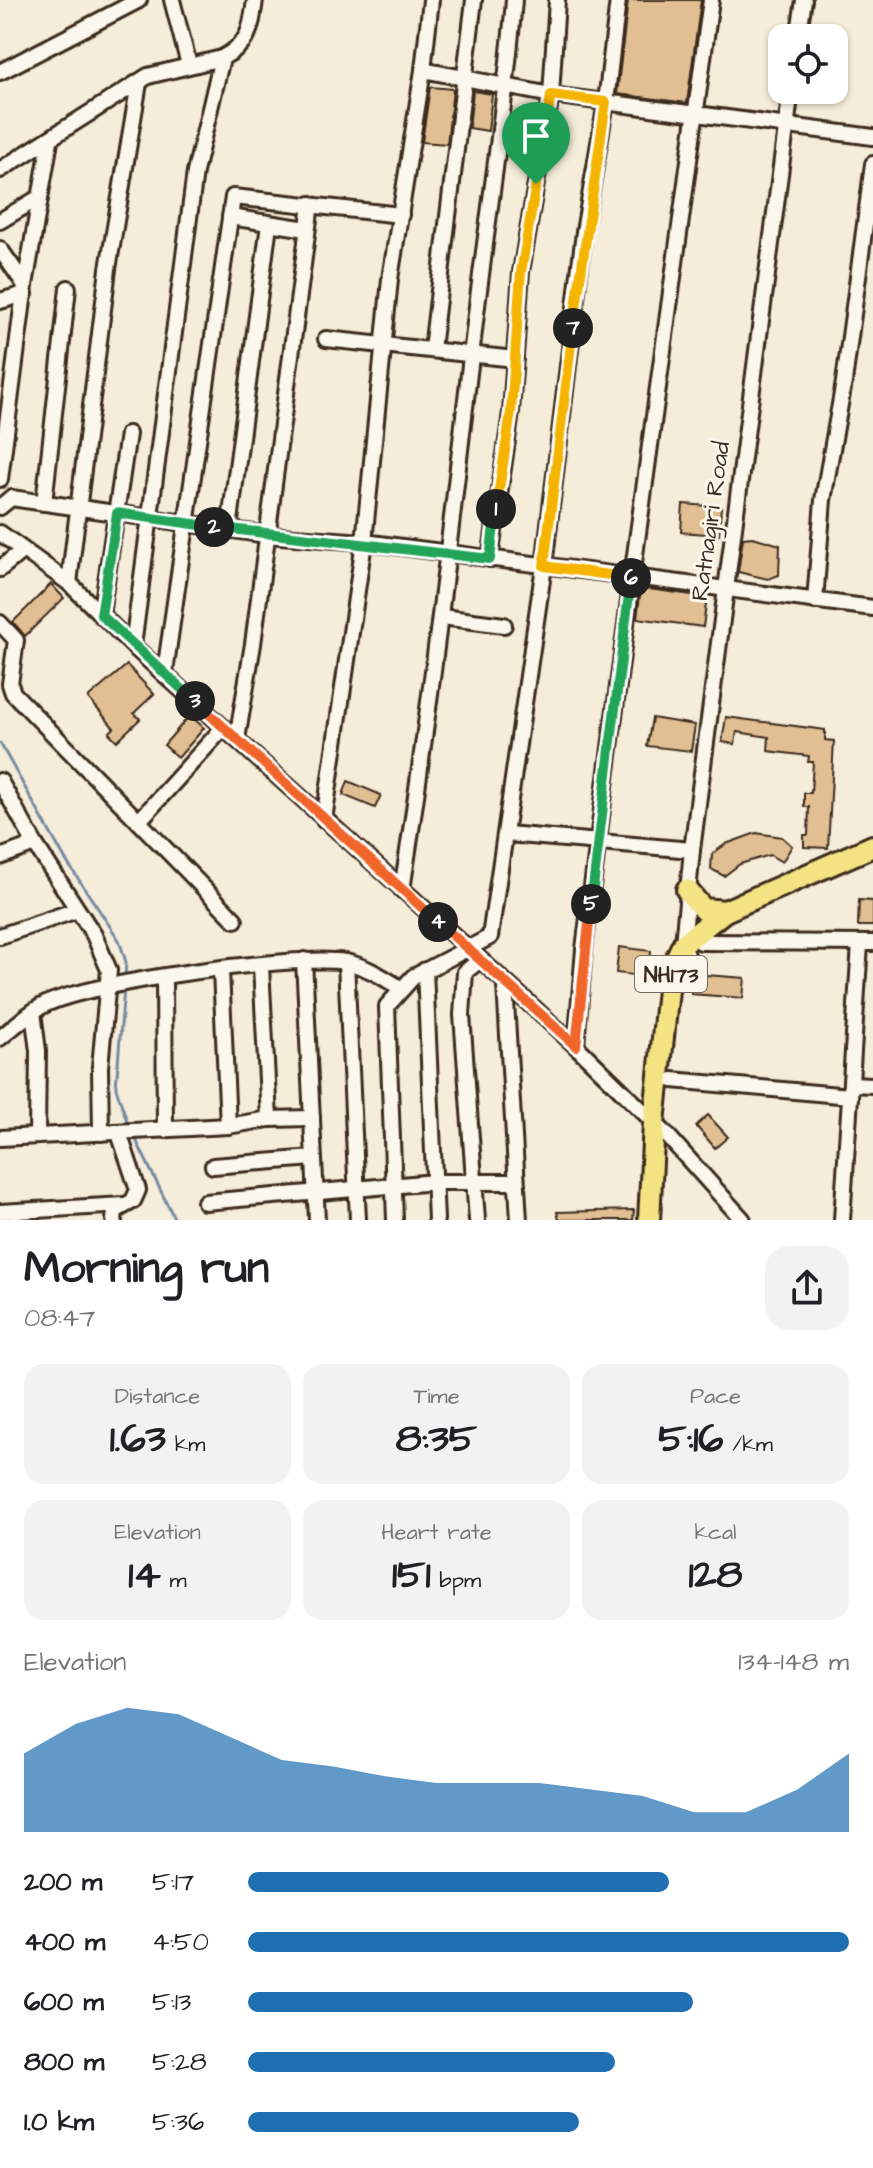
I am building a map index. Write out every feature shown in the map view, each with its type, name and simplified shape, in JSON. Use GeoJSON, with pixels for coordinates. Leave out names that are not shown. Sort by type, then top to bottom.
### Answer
{"type":"FeatureCollection","features":[{"type":"Feature","properties":{"kind":"highway","name":"NH173"},"geometry":{"type":"LineString","coordinates":[[649,1220],[660,1128],[670,975],[725,911],[873,846]]}},
{"type":"Feature","properties":{"kind":"highway","name":"NH173"},"geometry":{"type":"LineString","coordinates":[[662,1220],[660,1128],[672,1080],[676,1016],[691,948],[739,920],[873,861]]}},
{"type":"Feature","properties":{"kind":"highway"},"geometry":{"type":"LineString","coordinates":[[687,890],[703,909],[725,911]]}},
{"type":"Feature","properties":{"kind":"street"},"geometry":{"type":"LineString","coordinates":[[0,72],[139,0]]}},
{"type":"Feature","properties":{"kind":"street"},"geometry":{"type":"LineString","coordinates":[[172,0],[189,65]]}},
{"type":"Feature","properties":{"kind":"street"},"geometry":{"type":"LineString","coordinates":[[0,170],[139,83],[189,65],[222,58],[240,49],[251,36],[255,0]]}},
{"type":"Feature","properties":{"kind":"street"},"geometry":{"type":"LineString","coordinates":[[324,820],[364,542],[384,343],[431,0]]}},
{"type":"Feature","properties":{"kind":"street"},"geometry":{"type":"LineString","coordinates":[[432,349],[474,0]]}},
{"type":"Feature","properties":{"kind":"street"},"geometry":{"type":"LineString","coordinates":[[402,890],[442,617],[471,354],[507,87],[514,0]]}},
{"type":"Feature","properties":{"kind":"street"},"geometry":{"type":"LineString","coordinates":[[490,559],[515,359],[521,272],[551,95],[557,0]]}},
{"type":"Feature","properties":{"kind":"street"},"geometry":{"type":"LineString","coordinates":[[395,1220],[387,1006],[400,988],[425,970],[490,937],[544,566],[584,232],[606,102],[618,0]]}},
{"type":"Feature","properties":{"kind":"street"},"geometry":{"type":"LineString","coordinates":[[576,1046],[632,577],[711,0]]}},
{"type":"Feature","properties":{"kind":"street"},"geometry":{"type":"LineString","coordinates":[[800,24],[804,0]]}},
{"type":"Feature","properties":{"kind":"street"},"geometry":{"type":"LineString","coordinates":[[133,646],[195,172],[222,58]]}},
{"type":"Feature","properties":{"kind":"street"},"geometry":{"type":"LineString","coordinates":[[423,70],[551,95],[785,128],[873,137]]}},
{"type":"Feature","properties":{"kind":"street"},"geometry":{"type":"LineString","coordinates":[[69,583],[108,269],[139,83]]}},
{"type":"Feature","properties":{"kind":"street","name":"Ratnagiri Road"},"geometry":{"type":"LineString","coordinates":[[691,948],[687,890],[723,589],[789,104]]}},
{"type":"Feature","properties":{"kind":"street"},"geometry":{"type":"LineString","coordinates":[[0,479],[25,289],[50,141]]}},
{"type":"Feature","properties":{"kind":"street"},"geometry":{"type":"LineString","coordinates":[[815,601],[823,500],[844,382],[873,164]]}},
{"type":"Feature","properties":{"kind":"street"},"geometry":{"type":"LineString","coordinates":[[165,672],[230,217],[236,195],[401,215]]}},
{"type":"Feature","properties":{"kind":"street"},"geometry":{"type":"LineString","coordinates":[[0,221],[40,197]]}},
{"type":"Feature","properties":{"kind":"street"},"geometry":{"type":"LineString","coordinates":[[237,739],[311,204]]}},
{"type":"Feature","properties":{"kind":"street"},"geometry":{"type":"LineString","coordinates":[[230,217],[307,229]]}},
{"type":"Feature","properties":{"kind":"street"},"geometry":{"type":"LineString","coordinates":[[229,529],[269,224]]}},
{"type":"Feature","properties":{"kind":"street"},"geometry":{"type":"LineString","coordinates":[[0,249],[25,289]]}},
{"type":"Feature","properties":{"kind":"street"},"geometry":{"type":"LineString","coordinates":[[44,503],[68,288]]}},
{"type":"Feature","properties":{"kind":"street"},"geometry":{"type":"LineString","coordinates":[[0,301],[25,289]]}},
{"type":"Feature","properties":{"kind":"street"},"geometry":{"type":"LineString","coordinates":[[326,339],[515,359]]}},
{"type":"Feature","properties":{"kind":"street"},"geometry":{"type":"LineString","coordinates":[[101,615],[128,434]]}},
{"type":"Feature","properties":{"kind":"street"},"geometry":{"type":"LineString","coordinates":[[1,503],[11,498],[267,535],[364,542],[873,608]]}},
{"type":"Feature","properties":{"kind":"street"},"geometry":{"type":"LineString","coordinates":[[0,533],[69,583],[133,646],[576,1046],[660,1128],[743,1220]]}},
{"type":"Feature","properties":{"kind":"street"},"geometry":{"type":"LineString","coordinates":[[0,569],[23,550]]}},
{"type":"Feature","properties":{"kind":"street"},"geometry":{"type":"LineString","coordinates":[[442,617],[504,625]]}},
{"type":"Feature","properties":{"kind":"street"},"geometry":{"type":"LineString","coordinates":[[0,623],[16,640],[10,684],[13,693],[235,920]]}},
{"type":"Feature","properties":{"kind":"street"},"geometry":{"type":"LineString","coordinates":[[139,821],[223,728]]}},
{"type":"Feature","properties":{"kind":"street"},"geometry":{"type":"LineString","coordinates":[[1,784],[120,985],[100,1067],[101,1133]]}},
{"type":"Feature","properties":{"kind":"street"},"geometry":{"type":"LineString","coordinates":[[507,834],[692,850]]}},
{"type":"Feature","properties":{"kind":"street"},"geometry":{"type":"LineString","coordinates":[[0,857],[35,844]]}},
{"type":"Feature","properties":{"kind":"street"},"geometry":{"type":"LineString","coordinates":[[0,936],[77,910]]}},
{"type":"Feature","properties":{"kind":"street"},"geometry":{"type":"LineString","coordinates":[[691,948],[866,944],[850,1090],[842,1220]]}},
{"type":"Feature","properties":{"kind":"street"},"geometry":{"type":"LineString","coordinates":[[0,1038],[46,1004],[120,985],[221,970],[304,960],[346,962],[372,970],[400,988]]}},
{"type":"Feature","properties":{"kind":"street"},"geometry":{"type":"LineString","coordinates":[[304,960],[317,1220]]}},
{"type":"Feature","properties":{"kind":"street"},"geometry":{"type":"LineString","coordinates":[[477,1220],[462,1015],[465,972],[480,960]]}},
{"type":"Feature","properties":{"kind":"street"},"geometry":{"type":"LineString","coordinates":[[346,962],[358,1220]]}},
{"type":"Feature","properties":{"kind":"street"},"geometry":{"type":"LineString","coordinates":[[261,966],[269,1119]]}},
{"type":"Feature","properties":{"kind":"street"},"geometry":{"type":"LineString","coordinates":[[221,970],[228,1126]]}},
{"type":"Feature","properties":{"kind":"street"},"geometry":{"type":"LineString","coordinates":[[425,970],[436,1220]]}},
{"type":"Feature","properties":{"kind":"street"},"geometry":{"type":"LineString","coordinates":[[164,979],[165,1130]]}},
{"type":"Feature","properties":{"kind":"street"},"geometry":{"type":"LineString","coordinates":[[505,985],[519,1220]]}},
{"type":"Feature","properties":{"kind":"street"},"geometry":{"type":"LineString","coordinates":[[33,1012],[38,1051],[37,1136]]}},
{"type":"Feature","properties":{"kind":"street"},"geometry":{"type":"LineString","coordinates":[[672,1080],[850,1090],[873,1085]]}},
{"type":"Feature","properties":{"kind":"street"},"geometry":{"type":"LineString","coordinates":[[0,1138],[119,1133],[312,1118]]}},
{"type":"Feature","properties":{"kind":"street"},"geometry":{"type":"LineString","coordinates":[[114,1220],[115,1211],[136,1198],[138,1190],[119,1133]]}},
{"type":"Feature","properties":{"kind":"street"},"geometry":{"type":"LineString","coordinates":[[213,1166],[313,1158]]}},
{"type":"Feature","properties":{"kind":"street"},"geometry":{"type":"LineString","coordinates":[[205,1202],[435,1182],[516,1182]]}},
{"type":"Feature","properties":{"kind":"street"},"geometry":{"type":"LineString","coordinates":[[0,1212],[124,1205]]}},
{"type":"Feature","properties":{"kind":"building"},"geometry":{"type":"Polygon","coordinates":[[[628,0],[701,0],[687,103],[617,94],[628,0]]]}},
{"type":"Feature","properties":{"kind":"building"},"geometry":{"type":"Polygon","coordinates":[[[430,87],[453,89],[447,144],[422,142],[430,87]]]}},
{"type":"Feature","properties":{"kind":"building"},"geometry":{"type":"Polygon","coordinates":[[[473,91],[492,94],[488,131],[469,128],[473,91]]]}},
{"type":"Feature","properties":{"kind":"building"},"geometry":{"type":"Polygon","coordinates":[[[683,504],[721,507],[719,535],[681,532],[683,504]]]}},
{"type":"Feature","properties":{"kind":"building"},"geometry":{"type":"Polygon","coordinates":[[[753,537],[780,545],[779,575],[768,579],[738,572],[743,538],[753,537]]]}},
{"type":"Feature","properties":{"kind":"building"},"geometry":{"type":"Polygon","coordinates":[[[51,584],[64,598],[25,636],[13,622],[51,584]]]}},
{"type":"Feature","properties":{"kind":"building"},"geometry":{"type":"Polygon","coordinates":[[[641,588],[707,597],[703,627],[637,618],[641,588]]]}},
{"type":"Feature","properties":{"kind":"building"},"geometry":{"type":"Polygon","coordinates":[[[127,665],[154,694],[134,713],[140,719],[117,741],[109,733],[114,728],[88,698],[127,665]]]}},
{"type":"Feature","properties":{"kind":"building"},"geometry":{"type":"Polygon","coordinates":[[[190,715],[204,728],[178,758],[164,745],[190,715]]]}},
{"type":"Feature","properties":{"kind":"building"},"geometry":{"type":"Polygon","coordinates":[[[726,717],[825,730],[825,740],[834,741],[828,848],[804,847],[804,835],[808,835],[809,807],[804,807],[804,793],[811,793],[813,762],[808,762],[809,756],[768,751],[769,737],[737,732],[735,744],[722,742],[726,717]]]}},
{"type":"Feature","properties":{"kind":"building"},"geometry":{"type":"Polygon","coordinates":[[[652,718],[695,725],[691,751],[647,746],[652,718]]]}},
{"type":"Feature","properties":{"kind":"building"},"geometry":{"type":"Polygon","coordinates":[[[348,781],[381,795],[375,808],[343,795],[348,781]]]}},
{"type":"Feature","properties":{"kind":"building"},"geometry":{"type":"Polygon","coordinates":[[[756,833],[782,837],[792,846],[782,862],[770,855],[740,864],[724,876],[711,869],[712,854],[726,844],[756,833]]]}},
{"type":"Feature","properties":{"kind":"building"},"geometry":{"type":"Polygon","coordinates":[[[859,900],[873,901],[873,926],[858,926],[859,900]]]}},
{"type":"Feature","properties":{"kind":"building"},"geometry":{"type":"Polygon","coordinates":[[[619,947],[651,951],[649,977],[616,973],[619,947]]]}},
{"type":"Feature","properties":{"kind":"building"},"geometry":{"type":"Polygon","coordinates":[[[692,974],[745,978],[743,998],[691,994],[692,974]]]}},
{"type":"Feature","properties":{"kind":"building"},"geometry":{"type":"Polygon","coordinates":[[[708,1115],[728,1137],[715,1148],[696,1126],[708,1115]]]}},
{"type":"Feature","properties":{"kind":"building"},"geometry":{"type":"Polygon","coordinates":[[[634,1210],[633,1220],[559,1220],[557,1212],[634,1210]]]}},
{"type":"Feature","properties":{"kind":"waterway"},"geometry":{"type":"LineString","coordinates":[[0,743],[65,859],[119,940],[126,962],[125,976]]}},
{"type":"Feature","properties":{"kind":"waterway"},"geometry":{"type":"LineString","coordinates":[[124,988],[116,1088],[128,1124]]}},
{"type":"Feature","properties":{"kind":"waterway"},"geometry":{"type":"LineString","coordinates":[[136,1140],[175,1220]]}},
{"type":"Feature","properties":{"kind":"route"},"geometry":{"type":"LineString","coordinates":[[551,95],[606,102],[584,232],[544,566],[632,577],[584,949],[576,1046],[505,985],[101,615],[117,513],[267,535],[364,542],[490,559],[511,412],[521,272],[536,184],[551,95]]}}]}
